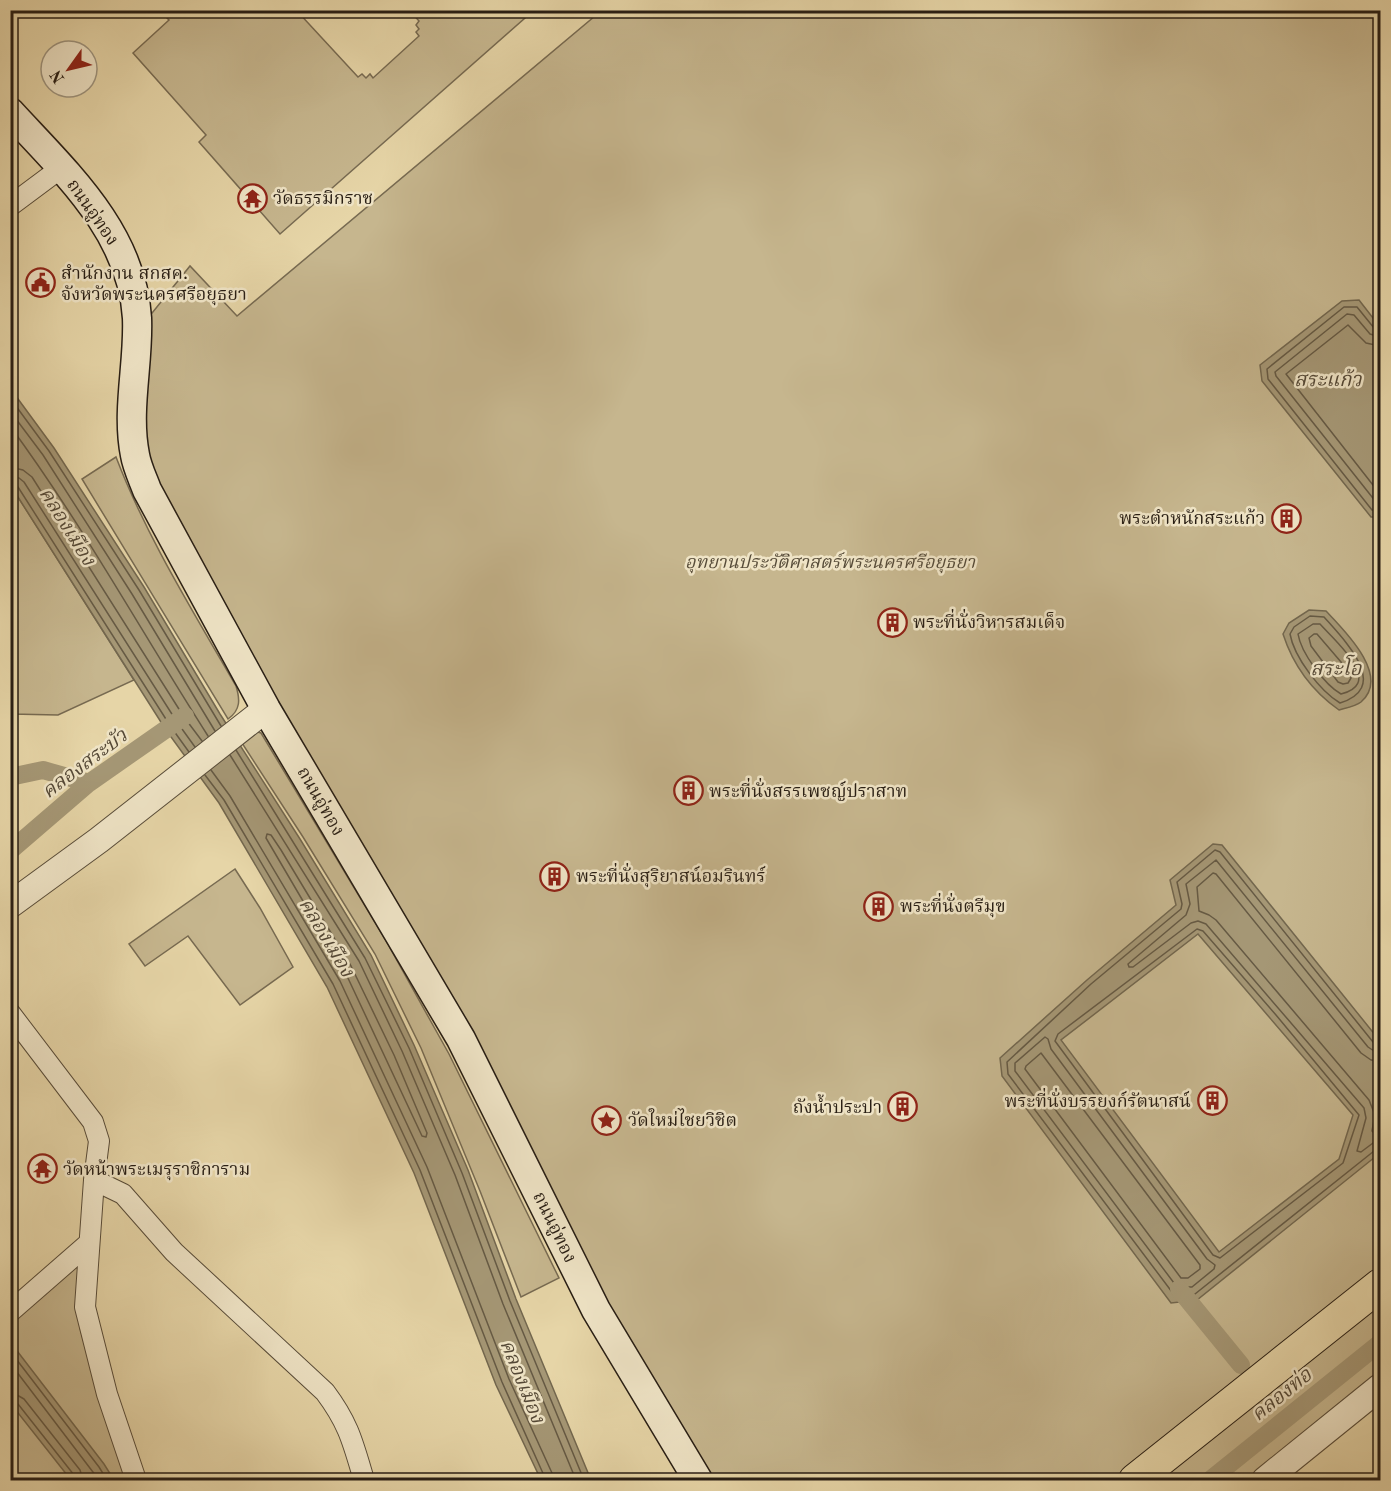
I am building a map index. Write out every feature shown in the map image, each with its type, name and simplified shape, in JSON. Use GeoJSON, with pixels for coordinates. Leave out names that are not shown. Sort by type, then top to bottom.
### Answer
{"type":"FeatureCollection","features":[{"type":"Feature","properties":{"kind":"main road","name":"ถนนอู่ทอง"},"geometry":{"type":"LineString","coordinates":[[10,112],[95,208],[117,242],[132,285],[137,318],[132,418],[135,455],[147,490],[258,717],[461,1040],[596,1310],[698,1480]]}},
{"type":"Feature","properties":{"kind":"main road"},"geometry":{"type":"LineString","coordinates":[[1135,1480],[1380,1285]]}},
{"type":"Feature","properties":{"kind":"street"},"geometry":{"type":"LineString","coordinates":[[10,206],[61,168]]}},
{"type":"Feature","properties":{"kind":"street"},"geometry":{"type":"LineString","coordinates":[[10,905],[258,717]]}},
{"type":"Feature","properties":{"kind":"street"},"geometry":{"type":"LineString","coordinates":[[10,1013],[93,1122],[99,1141],[85,1307],[107,1394],[136,1480]]}},
{"type":"Feature","properties":{"kind":"street"},"geometry":{"type":"LineString","coordinates":[[94,1180],[123,1194],[174,1252],[325,1392],[342,1414],[351,1434],[364,1480]]}},
{"type":"Feature","properties":{"kind":"street"},"geometry":{"type":"LineString","coordinates":[[10,1312],[89,1243]]}},
{"type":"Feature","properties":{"kind":"street"},"geometry":{"type":"LineString","coordinates":[[1265,1480],[1380,1387]]}},
{"type":"Feature","properties":{"kind":"green space"},"geometry":{"type":"Polygon","coordinates":[[[160,11],[297,11],[358,77],[362,74],[366,78],[370,74],[373,78],[419,36],[416,32],[419,29],[416,25],[419,21],[410,11],[533,11],[280,234],[199,142],[206,135],[133,53],[169,20],[160,11]]]}},
{"type":"Feature","properties":{"kind":"green space","name":"อุทยานประวัติศาสตร์พระนครศรีอยุธยา"},"geometry":{"type":"Polygon","coordinates":[[[601,11],[1380,11],[1380,1377],[1252,1480],[709,1480],[603,1306],[158,497],[144,441],[148,318],[190,266],[237,316],[601,11]]]}},
{"type":"Feature","properties":{"kind":"green space"},"geometry":{"type":"Polygon","coordinates":[[[116,457],[156,545],[236,686],[238,704],[235,712],[228,719],[82,479],[116,457]]]}},
{"type":"Feature","properties":{"kind":"green space"},"geometry":{"type":"Polygon","coordinates":[[[11,486],[134,680],[58,715],[11,714],[11,486]]]}},
{"type":"Feature","properties":{"kind":"green space"},"geometry":{"type":"Polygon","coordinates":[[[254,731],[261,733],[385,939],[449,1054],[559,1278],[521,1297],[421,1048],[375,954],[240,740],[254,731]]]}},
{"type":"Feature","properties":{"kind":"green space"},"geometry":{"type":"Polygon","coordinates":[[[235,869],[293,967],[240,1005],[188,936],[145,966],[129,944],[235,869]]]}},
{"type":"Feature","properties":{"kind":"green space"},"geometry":{"type":"Polygon","coordinates":[[[79,1259],[77,1302],[80,1328],[126,1480],[11,1480],[10,1320],[79,1259]]]}},
{"type":"Feature","properties":{"kind":"water","name":"สระแก้ว"},"geometry":{"type":"Polygon","coordinates":[[[1359,300],[1380,327],[1380,517],[1371,517],[1262,381],[1260,365],[1342,301],[1359,300]]]}},
{"type":"Feature","properties":{"kind":"water","name":"คลองเมือง"},"geometry":{"type":"Polygon","coordinates":[[[10,388],[54,448],[144,587],[220,714],[371,955],[414,1045],[468,1170],[516,1299],[591,1480],[541,1480],[496,1385],[414,1173],[327,987],[219,803],[166,730],[11,486],[10,388]]]}},
{"type":"Feature","properties":{"kind":"water","name":"สระโอ"},"geometry":{"type":"Polygon","coordinates":[[[1309,610],[1326,611],[1362,654],[1368,667],[1371,680],[1369,691],[1361,702],[1351,707],[1339,710],[1329,703],[1298,667],[1287,645],[1283,634],[1289,623],[1309,610]]]}},
{"type":"Feature","properties":{"kind":"water"},"geometry":{"type":"Polygon","coordinates":[[[1213,844],[1222,845],[1380,1041],[1380,1153],[1197,1300],[1171,1303],[1002,1076],[1000,1058],[1176,905],[1170,880],[1213,844]],[[1198,934],[1061,1040],[1219,1252],[1339,1159],[1353,1115],[1198,934]]]}},
{"type":"Feature","properties":{"kind":"water"},"geometry":{"type":"Polygon","coordinates":[[[11,1343],[114,1480],[71,1480],[11,1404],[11,1343]]]}},
{"type":"Feature","properties":{"kind":"waterway","name":"คลองสระบัว"},"geometry":{"type":"LineString","coordinates":[[10,851],[89,783],[185,716]]}},
{"type":"Feature","properties":{"kind":"waterway"},"geometry":{"type":"LineString","coordinates":[[10,777],[43,770],[89,783]]}},
{"type":"Feature","properties":{"kind":"waterway"},"geometry":{"type":"LineString","coordinates":[[1179,1289],[1241,1365]]}},
{"type":"Feature","properties":{"kind":"waterway","name":"คลองท่อ"},"geometry":{"type":"LineString","coordinates":[[1210,1480],[1380,1343]]}},
{"type":"Feature","properties":{"kind":"place","name":"วัดธรรมิกราช"},"geometry":{"type":"Point","coordinates":[252,198]}},
{"type":"Feature","properties":{"kind":"place","name":"สำนักงาน สกสค. จังหวัดพระนครศรีอยุธยา"},"geometry":{"type":"Point","coordinates":[40,283]}},
{"type":"Feature","properties":{"kind":"place","name":"พระตำหนักสระแก้ว"},"geometry":{"type":"Point","coordinates":[1286,518]}},
{"type":"Feature","properties":{"kind":"place","name":"พระที่นั่งวิหารสมเด็จ"},"geometry":{"type":"Point","coordinates":[892,622]}},
{"type":"Feature","properties":{"kind":"place","name":"พระที่นั่งสรรเพชญ์ปราสาท"},"geometry":{"type":"Point","coordinates":[688,791]}},
{"type":"Feature","properties":{"kind":"place","name":"พระที่นั่งสุริยาสน์อมรินทร์"},"geometry":{"type":"Point","coordinates":[555,876]}},
{"type":"Feature","properties":{"kind":"place","name":"พระที่นั่งตรีมุข"},"geometry":{"type":"Point","coordinates":[879,906]}},
{"type":"Feature","properties":{"kind":"place","name":"พระที่นั่งบรรยงก์รัตนาสน์"},"geometry":{"type":"Point","coordinates":[1212,1101]}},
{"type":"Feature","properties":{"kind":"place","name":"ถังน้ำประปา"},"geometry":{"type":"Point","coordinates":[903,1107]}},
{"type":"Feature","properties":{"kind":"place","name":"วัดใหม่ไชยวิชิต"},"geometry":{"type":"Point","coordinates":[607,1120]}},
{"type":"Feature","properties":{"kind":"place","name":"วัดหน้าพระเมรุราชิการาม"},"geometry":{"type":"Point","coordinates":[42,1169]}}]}
